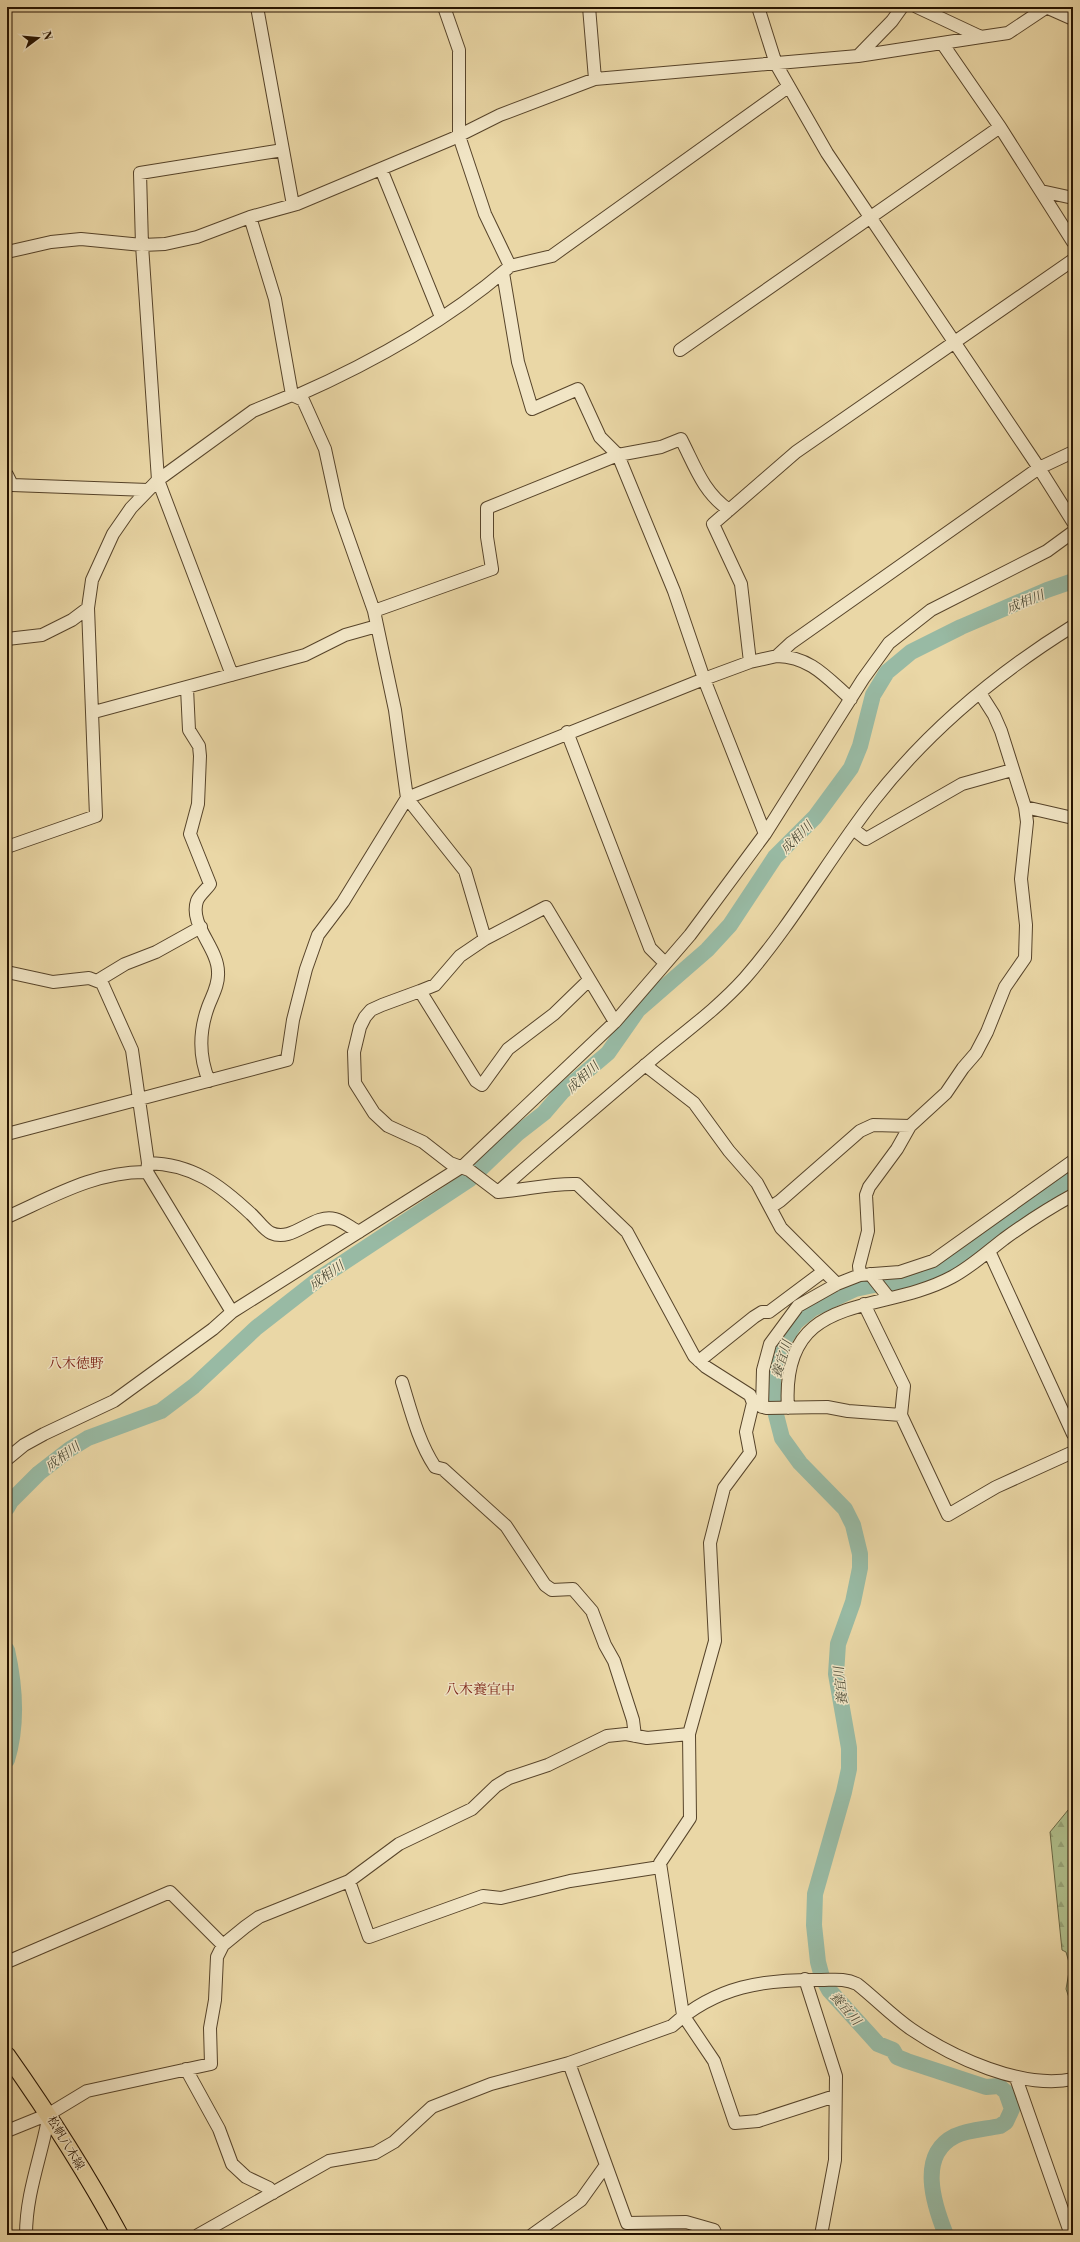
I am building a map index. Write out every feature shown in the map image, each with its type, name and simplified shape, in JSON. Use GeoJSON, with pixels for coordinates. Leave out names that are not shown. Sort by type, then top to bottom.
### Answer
{"type":"FeatureCollection","features":[{"type":"Feature","properties":{"kind":"main road","name":"松帆八木線"},"geometry":{"type":"LineString","coordinates":[[7,2055],[48,2114],[102,2201],[120,2235]]}},
{"type":"Feature","properties":{"kind":"street"},"geometry":{"type":"LineString","coordinates":[[257,7],[293,205]]}},
{"type":"Feature","properties":{"kind":"street"},"geometry":{"type":"LineString","coordinates":[[444,7],[459,50],[459,136],[484,214],[506,269],[518,362],[532,409],[578,389],[600,437],[618,455],[674,591],[704,679],[765,834]]}},
{"type":"Feature","properties":{"kind":"street"},"geometry":{"type":"LineString","coordinates":[[589,7],[595,79]]}},
{"type":"Feature","properties":{"kind":"street"},"geometry":{"type":"LineString","coordinates":[[758,7],[776,64],[827,153],[1039,468],[1073,522]]}},
{"type":"Feature","properties":{"kind":"street"},"geometry":{"type":"LineString","coordinates":[[858,56],[892,21],[902,7]]}},
{"type":"Feature","properties":{"kind":"street"},"geometry":{"type":"LineString","coordinates":[[917,7],[981,37]]}},
{"type":"Feature","properties":{"kind":"street"},"geometry":{"type":"LineString","coordinates":[[7,252],[51,242],[81,239],[142,245],[165,244],[197,237],[250,217],[293,205],[459,136],[510,110],[595,79],[858,56],[1008,33],[1046,7],[1073,19]]}},
{"type":"Feature","properties":{"kind":"street"},"geometry":{"type":"LineString","coordinates":[[942,43],[1000,127],[1073,242]]}},
{"type":"Feature","properties":{"kind":"street"},"geometry":{"type":"LineString","coordinates":[[7,847],[96,816],[94,712],[88,608],[92,580],[113,534],[131,508],[158,480],[253,411],[372,361],[441,317],[506,269],[552,256],[788,87]]}},
{"type":"Feature","properties":{"kind":"street"},"geometry":{"type":"LineString","coordinates":[[680,350],[1000,127]]}},
{"type":"Feature","properties":{"kind":"street"},"geometry":{"type":"LineString","coordinates":[[232,675],[158,480],[142,245],[140,173],[283,150]]}},
{"type":"Feature","properties":{"kind":"street"},"geometry":{"type":"LineString","coordinates":[[381,169],[441,317]]}},
{"type":"Feature","properties":{"kind":"street"},"geometry":{"type":"LineString","coordinates":[[1041,191],[1073,198]]}},
{"type":"Feature","properties":{"kind":"street"},"geometry":{"type":"LineString","coordinates":[[250,217],[275,299],[294,395],[303,400],[325,449],[338,509],[374,611],[395,710],[407,798],[465,871],[485,939]]}},
{"type":"Feature","properties":{"kind":"street"},"geometry":{"type":"LineString","coordinates":[[750,662],[741,584],[713,524],[796,452],[1073,260]]}},
{"type":"Feature","properties":{"kind":"street"},"geometry":{"type":"LineString","coordinates":[[374,611],[492,569],[487,538],[487,508],[618,455],[660,447],[681,439],[705,488],[719,504],[729,510]]}},
{"type":"Feature","properties":{"kind":"street"},"geometry":{"type":"LineString","coordinates":[[777,656],[791,643],[1039,468],[1073,452]]}},
{"type":"Feature","properties":{"kind":"street"},"geometry":{"type":"LineString","coordinates":[[8,472],[12,485],[148,490]]}},
{"type":"Feature","properties":{"kind":"street"},"geometry":{"type":"LineString","coordinates":[[7,1459],[24,1445],[44,1434],[114,1401],[213,1329],[232,1312],[359,1232],[466,1168],[615,1022],[690,935],[765,834],[850,699],[889,643],[931,610],[1047,551],[1073,532]]}},
{"type":"Feature","properties":{"kind":"street"},"geometry":{"type":"LineString","coordinates":[[7,639],[42,635],[72,620],[88,608]]}},
{"type":"Feature","properties":{"kind":"street"},"geometry":{"type":"LineString","coordinates":[[94,712],[187,688],[274,662],[305,655],[345,635],[377,626]]}},
{"type":"Feature","properties":{"kind":"street"},"geometry":{"type":"LineString","coordinates":[[494,1189],[716,1007],[744,979],[807,896],[853,829],[900,770],[946,722],[980,693],[1073,626]]}},
{"type":"Feature","properties":{"kind":"street"},"geometry":{"type":"LineString","coordinates":[[7,1134],[287,1060],[293,1020],[306,969],[318,935],[344,902],[407,798],[567,732],[750,662],[777,656],[803,660],[822,673],[850,699]]}},
{"type":"Feature","properties":{"kind":"street"},"geometry":{"type":"LineString","coordinates":[[187,688],[189,730],[199,746],[200,756],[198,804],[190,834],[210,884],[198,900],[196,910],[201,927],[216,958],[218,972],[216,987],[205,1016],[202,1036],[202,1060],[209,1081]]}},
{"type":"Feature","properties":{"kind":"street"},"geometry":{"type":"LineString","coordinates":[[889,1298],[859,1266],[868,1231],[866,1194],[868,1187],[893,1154],[910,1126],[946,1093],[963,1068],[976,1053],[987,1032],[1005,987],[1025,958],[1026,925],[1021,879],[1027,822],[1025,808],[994,715],[980,693]]}},
{"type":"Feature","properties":{"kind":"street"},"geometry":{"type":"LineString","coordinates":[[567,732],[650,948],[666,963]]}},
{"type":"Feature","properties":{"kind":"street"},"geometry":{"type":"LineString","coordinates":[[853,829],[866,839],[962,784],[1012,770]]}},
{"type":"Feature","properties":{"kind":"street"},"geometry":{"type":"LineString","coordinates":[[1025,808],[1073,818]]}},
{"type":"Feature","properties":{"kind":"street"},"geometry":{"type":"LineString","coordinates":[[615,1022],[546,907],[485,939],[460,956],[435,985],[371,1010],[365,1017],[360,1027],[354,1052],[355,1083],[374,1113],[388,1126],[423,1142],[450,1163],[466,1168],[494,1189],[523,1190],[563,1183],[578,1184],[627,1232],[694,1356],[699,1361],[750,1395],[760,1406],[788,1408],[827,1407],[848,1411],[900,1415]]}},
{"type":"Feature","properties":{"kind":"street"},"geometry":{"type":"LineString","coordinates":[[97,981],[124,964],[156,952],[201,927]]}},
{"type":"Feature","properties":{"kind":"street"},"geometry":{"type":"LineString","coordinates":[[7,972],[53,982],[89,978],[102,983],[132,1050],[147,1167],[232,1312]]}},
{"type":"Feature","properties":{"kind":"street"},"geometry":{"type":"LineString","coordinates":[[420,991],[476,1081],[482,1085],[508,1049],[554,1014],[589,980]]}},
{"type":"Feature","properties":{"kind":"street"},"geometry":{"type":"LineString","coordinates":[[645,1065],[694,1103],[729,1151],[757,1183],[771,1207],[772,1215],[781,1228],[837,1284]]}},
{"type":"Feature","properties":{"kind":"street"},"geometry":{"type":"LineString","coordinates":[[771,1207],[780,1201],[860,1131],[873,1125],[910,1126]]}},
{"type":"Feature","properties":{"kind":"street"},"geometry":{"type":"LineString","coordinates":[[836,2096],[758,2121],[736,2123],[714,2061],[684,2015],[660,1863],[690,1818],[689,1734],[715,1641],[710,1543],[724,1488],[750,1453],[746,1432],[760,1406],[763,1370],[770,1344],[776,1333],[798,1306],[837,1284],[868,1276],[900,1272],[933,1261],[1073,1161]]}},
{"type":"Feature","properties":{"kind":"street"},"geometry":{"type":"LineString","coordinates":[[7,1217],[83,1183],[125,1171],[174,1164],[196,1172],[220,1187],[271,1233],[286,1235],[325,1218],[334,1219],[359,1232]]}},
{"type":"Feature","properties":{"kind":"street"},"geometry":{"type":"LineString","coordinates":[[788,1408],[788,1380],[792,1363],[806,1334],[817,1324],[840,1311],[889,1298],[904,1296],[935,1286],[954,1276],[1049,1208],[1073,1195]]}},
{"type":"Feature","properties":{"kind":"street"},"geometry":{"type":"LineString","coordinates":[[989,1251],[1073,1434]]}},
{"type":"Feature","properties":{"kind":"street"},"geometry":{"type":"LineString","coordinates":[[699,1361],[754,1317],[762,1312],[769,1312],[824,1271]]}},
{"type":"Feature","properties":{"kind":"street"},"geometry":{"type":"LineString","coordinates":[[864,1304],[904,1386],[900,1415],[948,1515],[996,1487],[1073,1452]]}},
{"type":"Feature","properties":{"kind":"street"},"geometry":{"type":"LineString","coordinates":[[402,1382],[427,1455],[435,1467],[443,1469],[506,1526],[545,1585],[552,1590],[573,1588],[592,1611],[605,1645],[614,1661],[633,1720],[635,1736]]}},
{"type":"Feature","properties":{"kind":"street"},"geometry":{"type":"LineString","coordinates":[[7,2131],[48,2114],[87,2091],[211,2064],[210,2028],[215,2000],[218,1957],[223,1945],[259,1917],[349,1881],[399,1844],[472,1809],[496,1786],[510,1778],[548,1765],[607,1736],[626,1734],[647,1738],[689,1734]]}},
{"type":"Feature","properties":{"kind":"street"},"geometry":{"type":"LineString","coordinates":[[349,1881],[369,1937],[483,1896],[502,1898],[570,1881],[660,1867]]}},
{"type":"Feature","properties":{"kind":"street"},"geometry":{"type":"LineString","coordinates":[[7,1962],[170,1892],[223,1945]]}},
{"type":"Feature","properties":{"kind":"street"},"geometry":{"type":"LineString","coordinates":[[805,1979],[836,2076],[835,2160],[821,2235]]}},
{"type":"Feature","properties":{"kind":"street"},"geometry":{"type":"LineString","coordinates":[[198,2235],[329,2161],[350,2156],[375,2153],[394,2142],[432,2107],[491,2084],[569,2063],[672,2026],[684,2015],[709,1999],[740,1987],[771,1981],[805,1979],[848,1980],[857,1984],[911,2029],[936,2043],[995,2071],[1016,2078],[1056,2083],[1073,2079]]}},
{"type":"Feature","properties":{"kind":"street"},"geometry":{"type":"LineString","coordinates":[[569,2063],[627,2223],[686,2222],[714,2230],[716,2235]]}},
{"type":"Feature","properties":{"kind":"street"},"geometry":{"type":"LineString","coordinates":[[186,2069],[219,2129],[232,2164],[246,2177],[269,2188],[273,2193]]}},
{"type":"Feature","properties":{"kind":"street"},"geometry":{"type":"LineString","coordinates":[[1016,2078],[1071,2235]]}},
{"type":"Feature","properties":{"kind":"street"},"geometry":{"type":"LineString","coordinates":[[26,2235],[26,2211],[30,2186],[48,2114]]}},
{"type":"Feature","properties":{"kind":"street"},"geometry":{"type":"LineString","coordinates":[[532,2235],[581,2200],[606,2165]]}},
{"type":"Feature","properties":{"kind":"green space"},"geometry":{"type":"Polygon","coordinates":[[[1073,1804],[1073,2009],[1066,1989],[1070,1966],[1066,1952],[1062,1950],[1050,1832],[1073,1804]]]}},
{"type":"Feature","properties":{"kind":"waterway","name":"成相川"},"geometry":{"type":"LineString","coordinates":[[7,1508],[11,1501],[39,1473],[70,1449],[88,1438],[161,1411],[194,1386],[256,1328],[320,1278],[470,1179],[517,1134],[544,1113],[562,1092],[608,1053],[638,1010],[707,950],[730,925],[775,857],[815,817],[851,768],[860,746],[873,695],[887,672],[911,652],[961,627],[1047,590],[1073,581]]}},
{"type":"Feature","properties":{"kind":"waterway","name":"養宜川"},"geometry":{"type":"LineString","coordinates":[[946,2235],[937,2210],[932,2181],[932,2168],[936,2155],[943,2144],[955,2136],[971,2131],[1000,2126],[1006,2122],[1012,2109],[1006,2092],[999,2086],[986,2087],[907,2061],[897,2057],[893,2050],[878,2044],[829,1990],[822,1977],[818,1962],[814,1925],[815,1894],[844,1792],[849,1769],[849,1748],[836,1674],[838,1644],[853,1602],[860,1568],[860,1554],[853,1525],[845,1509],[800,1463],[782,1438],[773,1403],[773,1380],[776,1363],[783,1342],[796,1322],[812,1309],[855,1289],[874,1285],[917,1280],[949,1266],[1015,1214],[1073,1177]]}},
{"type":"Feature","properties":{"kind":"waterway","name":"成相川"},"geometry":{"type":"LineString","coordinates":[[7,1650],[12,1677],[14,1705],[13,1733],[7,1760]]}},
{"type":"Feature","properties":{"kind":"district","name":"八木徳野"},"geometry":{"type":"Point","coordinates":[76,1363]}},
{"type":"Feature","properties":{"kind":"district","name":"八木養宜中"},"geometry":{"type":"Point","coordinates":[480,1689]}}]}
